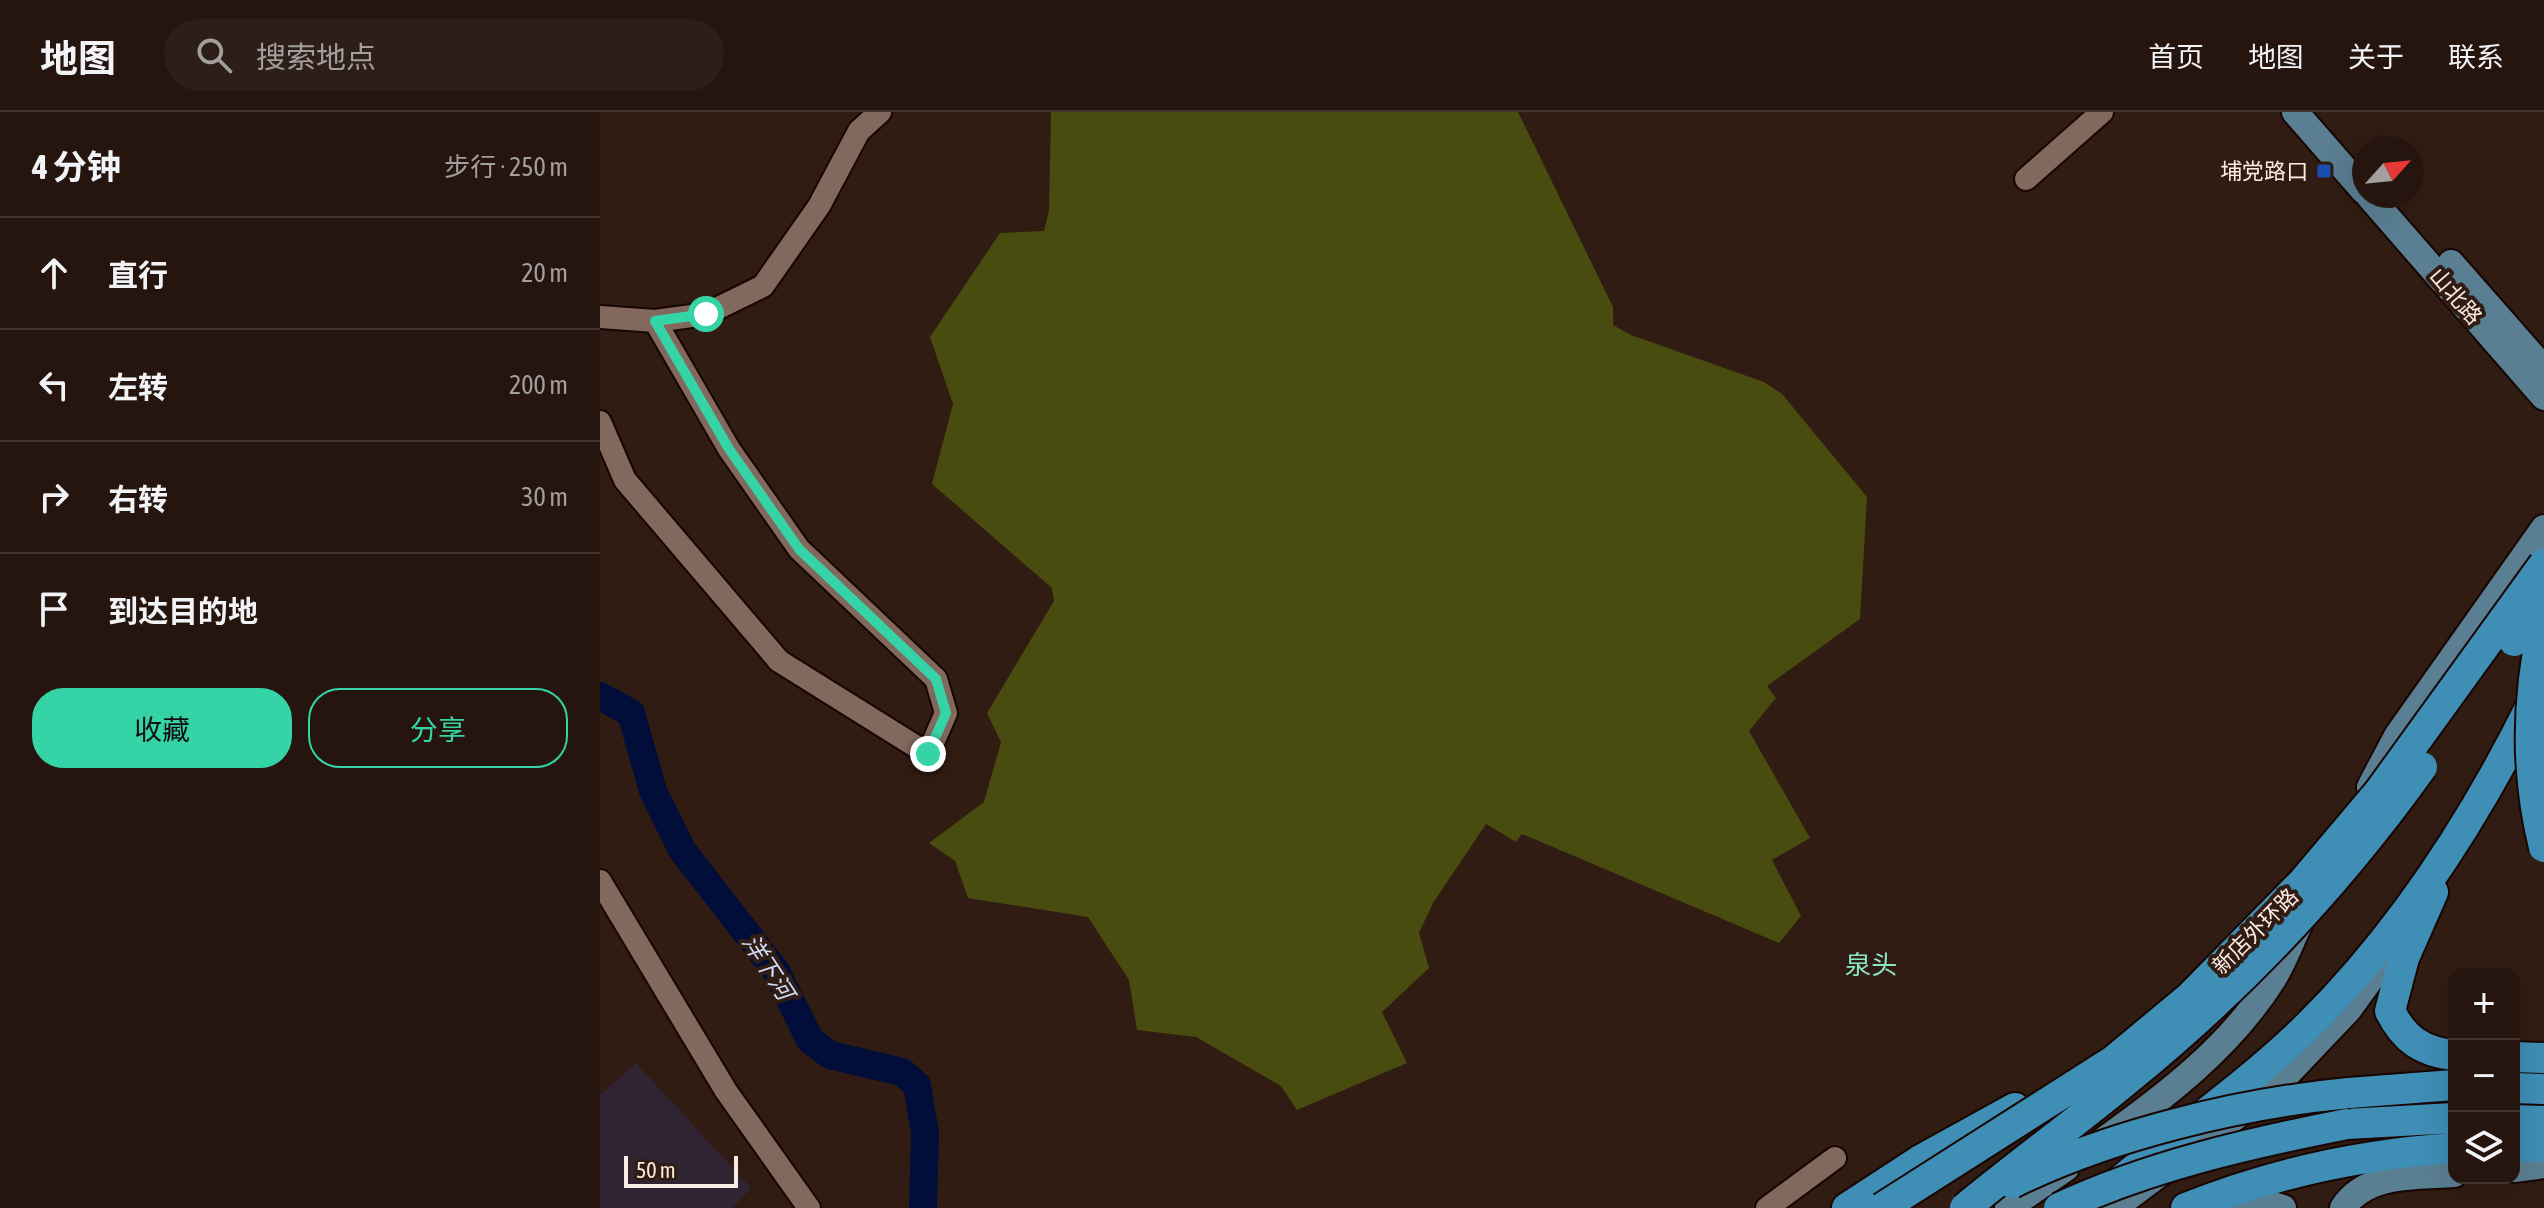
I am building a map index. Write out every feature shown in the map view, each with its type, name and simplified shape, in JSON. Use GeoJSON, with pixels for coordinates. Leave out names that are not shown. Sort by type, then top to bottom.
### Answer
{"type":"FeatureCollection","features":[{"type":"Feature","properties":{"kind":"highway","name":"新店外环路"},"geometry":{"type":"LineString","coordinates":[[1882,1208],[2113,1061],[2190,997],[2303,882],[2379,792],[2544,564]]}},
{"type":"Feature","properties":{"kind":"highway","name":"新店外环路"},"geometry":{"type":"LineString","coordinates":[[1963,1208],[2128,1080],[2202,1014],[2320,898],[2395,805],[2544,601]]}},
{"type":"Feature","properties":{"kind":"highway"},"geometry":{"type":"LineString","coordinates":[[2544,620],[2533,672],[2529,736],[2534,804],[2544,847]]}},
{"type":"Feature","properties":{"kind":"highway"},"geometry":{"type":"LineString","coordinates":[[2087,1208],[2309,1025],[2382,941],[2452,847],[2500,768],[2544,681]]}},
{"type":"Feature","properties":{"kind":"highway"},"geometry":{"type":"LineString","coordinates":[[2448,1054],[2432,1053],[2415,1044],[2399,1029],[2390,1011],[2404,958],[2452,847]]}},
{"type":"Feature","properties":{"kind":"highway"},"geometry":{"type":"LineString","coordinates":[[2520,1057],[2544,1058]]}},
{"type":"Feature","properties":{"kind":"highway"},"geometry":{"type":"LineString","coordinates":[[1963,1208],[2036,1171],[2165,1128],[2287,1099],[2448,1086]]}},
{"type":"Feature","properties":{"kind":"highway"},"geometry":{"type":"LineString","coordinates":[[1847,1208],[1919,1161],[2052,1088]]}},
{"type":"Feature","properties":{"kind":"highway"},"geometry":{"type":"LineString","coordinates":[[2520,1088],[2544,1089]]}},
{"type":"Feature","properties":{"kind":"highway"},"geometry":{"type":"LineString","coordinates":[[2059,1208],[2096,1191],[2289,1135],[2347,1124],[2448,1118]]}},
{"type":"Feature","properties":{"kind":"highway"},"geometry":{"type":"LineString","coordinates":[[2520,1120],[2544,1121]]}},
{"type":"Feature","properties":{"kind":"highway"},"geometry":{"type":"LineString","coordinates":[[2520,1146],[2544,1147]]}},
{"type":"Feature","properties":{"kind":"highway"},"geometry":{"type":"LineString","coordinates":[[2198,1203],[2256,1183],[2357,1159],[2448,1149]]}},
{"type":"Feature","properties":{"kind":"main road"},"geometry":{"type":"LineString","coordinates":[[2295,112],[2352,177]]}},
{"type":"Feature","properties":{"kind":"main road"},"geometry":{"type":"LineString","coordinates":[[2318,112],[2352,150]]}},
{"type":"Feature","properties":{"kind":"main road","name":"山北路"},"geometry":{"type":"LineString","coordinates":[[2379,208],[2544,397]]}},
{"type":"Feature","properties":{"kind":"main road","name":"山北路"},"geometry":{"type":"LineString","coordinates":[[2403,208],[2544,369]]}},
{"type":"Feature","properties":{"kind":"main road"},"geometry":{"type":"LineString","coordinates":[[2008,1208],[2178,1087],[2273,979],[2320,880],[2397,736],[2544,528]]}},
{"type":"Feature","properties":{"kind":"main road"},"geometry":{"type":"LineString","coordinates":[[2114,1208],[2275,1087],[2321,1040],[2381,966],[2415,916],[2452,847]]}},
{"type":"Feature","properties":{"kind":"main road"},"geometry":{"type":"LineString","coordinates":[[2052,1088],[2237,993],[2320,880]]}},
{"type":"Feature","properties":{"kind":"main road"},"geometry":{"type":"LineString","coordinates":[[2520,1168],[2544,1165]]}},
{"type":"Feature","properties":{"kind":"main road"},"geometry":{"type":"LineString","coordinates":[[2343,1208],[2354,1194],[2373,1183],[2448,1175]]}},
{"type":"Feature","properties":{"kind":"main road"},"geometry":{"type":"LineString","coordinates":[[2198,1203],[2247,1198],[2283,1208]]}},
{"type":"Feature","properties":{"kind":"street"},"geometry":{"type":"LineString","coordinates":[[600,317],[655,321],[706,314],[763,286],[819,206],[859,131],[880,112]]}},
{"type":"Feature","properties":{"kind":"street"},"geometry":{"type":"LineString","coordinates":[[2026,179],[2102,112]]}},
{"type":"Feature","properties":{"kind":"street"},"geometry":{"type":"LineString","coordinates":[[600,422],[625,480],[779,661],[928,754],[946,713],[936,679],[799,549],[729,449],[655,321]]}},
{"type":"Feature","properties":{"kind":"street"},"geometry":{"type":"LineString","coordinates":[[600,881],[726,1091],[809,1208]]}},
{"type":"Feature","properties":{"kind":"street"},"geometry":{"type":"LineString","coordinates":[[1767,1208],[1835,1158]]}},
{"type":"Feature","properties":{"kind":"shaded area"},"geometry":{"type":"Polygon","coordinates":[[[636,1063],[751,1188],[732,1208],[600,1208],[600,1095],[636,1063]]]}},
{"type":"Feature","properties":{"kind":"green space"},"geometry":{"type":"Polygon","coordinates":[[[1051,112],[1518,112],[1613,307],[1613,325],[1631,335],[1764,382],[1782,394],[1867,497],[1860,619],[1767,686],[1776,698],[1749,731],[1810,838],[1772,860],[1801,916],[1779,943],[1522,834],[1516,842],[1486,824],[1433,903],[1419,933],[1429,968],[1382,1012],[1407,1063],[1297,1110],[1281,1086],[1196,1037],[1137,1030],[1129,980],[1088,917],[968,898],[955,861],[929,843],[984,802],[1001,742],[987,713],[1054,601],[1052,588],[932,484],[953,404],[930,337],[1000,233],[1044,231],[1049,211],[1051,112]]]}},
{"type":"Feature","properties":{"kind":"waterway","name":"洋下河"},"geometry":{"type":"LineString","coordinates":[[600,696],[631,713],[653,791],[682,850],[776,971],[810,1040],[830,1055],[902,1072],[917,1085],[925,1133],[923,1208]]}},
{"type":"Feature","properties":{"kind":"place","name":"埔党路口"},"geometry":{"type":"Point","coordinates":[2324,171]}},
{"type":"Feature","properties":{"kind":"district","name":"泉头"},"geometry":{"type":"Point","coordinates":[1871,965]}},
{"type":"Feature","properties":{"kind":"route"},"geometry":{"type":"LineString","coordinates":[[706,314],[655,321],[729,449],[799,549],[936,679],[946,713],[928,754]]}}]}
